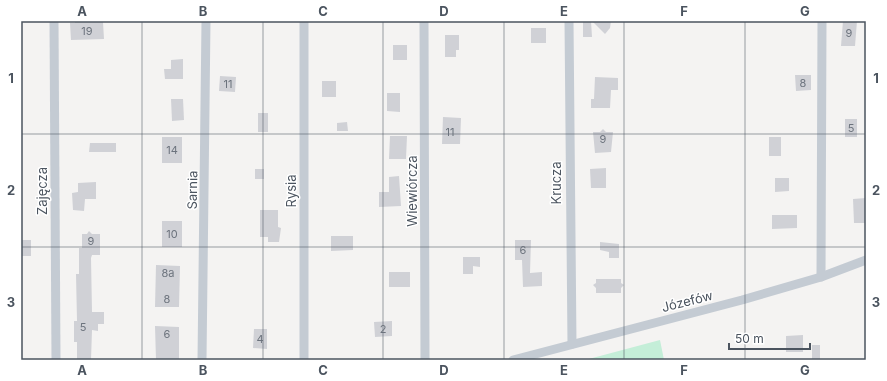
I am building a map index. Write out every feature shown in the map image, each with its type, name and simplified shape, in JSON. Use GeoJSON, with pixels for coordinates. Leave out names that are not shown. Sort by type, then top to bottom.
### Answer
{"type":"FeatureCollection","features":[{"type":"Feature","properties":{"kind":"street","name":"Zajęcza"},"geometry":{"type":"LineString","coordinates":[[54,21],[56,360]]}},
{"type":"Feature","properties":{"kind":"street","name":"Sarnia"},"geometry":{"type":"LineString","coordinates":[[202,360],[206,21]]}},
{"type":"Feature","properties":{"kind":"street","name":"Rysia"},"geometry":{"type":"LineString","coordinates":[[304,21],[304,360]]}},
{"type":"Feature","properties":{"kind":"street","name":"Wiewiórcza"},"geometry":{"type":"LineString","coordinates":[[424,21],[425,360]]}},
{"type":"Feature","properties":{"kind":"street","name":"Krucza"},"geometry":{"type":"LineString","coordinates":[[569,21],[572,344]]}},
{"type":"Feature","properties":{"kind":"street"},"geometry":{"type":"LineString","coordinates":[[821,277],[822,21]]}},
{"type":"Feature","properties":{"kind":"street","name":"Józefów"},"geometry":{"type":"LineString","coordinates":[[513,360],[742,300],[821,277],[866,260]]}},
{"type":"Feature","properties":{"kind":"green space"},"geometry":{"type":"Polygon","coordinates":[[[660,340],[664,360],[585,360],[660,340]]]}},
{"type":"Feature","properties":{"kind":"building"},"geometry":{"type":"Polygon","coordinates":[[[75,21],[103,22],[104,39],[71,40],[70,23],[75,23],[75,21]]]}},
{"type":"Feature","properties":{"kind":"building"},"geometry":{"type":"Polygon","coordinates":[[[583,21],[591,21],[592,37],[583,37],[583,21]]]}},
{"type":"Feature","properties":{"kind":"building"},"geometry":{"type":"Polygon","coordinates":[[[592,21],[611,21],[610,28],[605,34],[592,21]]]}},
{"type":"Feature","properties":{"kind":"building"},"geometry":{"type":"Polygon","coordinates":[[[843,21],[857,21],[855,46],[841,46],[843,21]]]}},
{"type":"Feature","properties":{"kind":"building"},"geometry":{"type":"Polygon","coordinates":[[[531,28],[546,28],[546,43],[531,43],[531,28]]]}},
{"type":"Feature","properties":{"kind":"building"},"geometry":{"type":"Polygon","coordinates":[[[445,35],[459,35],[459,50],[456,50],[456,57],[445,57],[445,35]]]}},
{"type":"Feature","properties":{"kind":"building"},"geometry":{"type":"Polygon","coordinates":[[[393,45],[407,45],[407,60],[393,60],[393,45]]]}},
{"type":"Feature","properties":{"kind":"building"},"geometry":{"type":"Polygon","coordinates":[[[183,59],[183,79],[165,79],[164,69],[171,69],[171,60],[183,59]]]}},
{"type":"Feature","properties":{"kind":"building"},"geometry":{"type":"Polygon","coordinates":[[[795,75],[811,75],[811,90],[796,91],[795,75]]]}},
{"type":"Feature","properties":{"kind":"building"},"geometry":{"type":"Polygon","coordinates":[[[220,76],[236,77],[235,92],[219,91],[220,76]]]}},
{"type":"Feature","properties":{"kind":"building"},"geometry":{"type":"Polygon","coordinates":[[[595,77],[618,78],[618,90],[611,90],[610,108],[591,108],[591,99],[594,99],[595,77]]]}},
{"type":"Feature","properties":{"kind":"building"},"geometry":{"type":"Polygon","coordinates":[[[322,81],[336,81],[336,97],[322,97],[322,81]]]}},
{"type":"Feature","properties":{"kind":"building"},"geometry":{"type":"Polygon","coordinates":[[[387,93],[400,93],[400,112],[387,111],[387,93]]]}},
{"type":"Feature","properties":{"kind":"building"},"geometry":{"type":"Polygon","coordinates":[[[171,99],[183,99],[184,120],[172,121],[171,99]]]}},
{"type":"Feature","properties":{"kind":"building"},"geometry":{"type":"Polygon","coordinates":[[[258,113],[268,113],[268,132],[258,132],[258,113]]]}},
{"type":"Feature","properties":{"kind":"building"},"geometry":{"type":"Polygon","coordinates":[[[443,117],[461,118],[460,144],[442,144],[443,117]]]}},
{"type":"Feature","properties":{"kind":"building"},"geometry":{"type":"Polygon","coordinates":[[[845,119],[857,119],[857,137],[845,137],[845,119]]]}},
{"type":"Feature","properties":{"kind":"building"},"geometry":{"type":"Polygon","coordinates":[[[347,122],[348,131],[337,131],[337,123],[347,122]]]}},
{"type":"Feature","properties":{"kind":"building"},"geometry":{"type":"Polygon","coordinates":[[[603,129],[606,132],[613,132],[611,152],[595,153],[593,132],[600,132],[603,129]]]}},
{"type":"Feature","properties":{"kind":"building"},"geometry":{"type":"Polygon","coordinates":[[[390,136],[407,136],[406,159],[389,159],[390,136]]]}},
{"type":"Feature","properties":{"kind":"building"},"geometry":{"type":"Polygon","coordinates":[[[162,137],[182,137],[182,163],[162,163],[162,137]]]}},
{"type":"Feature","properties":{"kind":"building"},"geometry":{"type":"Polygon","coordinates":[[[769,137],[781,137],[781,156],[769,156],[769,137]]]}},
{"type":"Feature","properties":{"kind":"building"},"geometry":{"type":"Polygon","coordinates":[[[90,143],[116,143],[116,152],[89,152],[90,143]]]}},
{"type":"Feature","properties":{"kind":"building"},"geometry":{"type":"Polygon","coordinates":[[[606,168],[606,188],[591,188],[590,169],[606,168]]]}},
{"type":"Feature","properties":{"kind":"building"},"geometry":{"type":"Polygon","coordinates":[[[255,169],[264,169],[264,179],[255,179],[255,169]]]}},
{"type":"Feature","properties":{"kind":"building"},"geometry":{"type":"Polygon","coordinates":[[[399,176],[401,206],[379,207],[379,192],[389,192],[389,177],[399,176]]]}},
{"type":"Feature","properties":{"kind":"building"},"geometry":{"type":"Polygon","coordinates":[[[775,178],[789,178],[789,191],[775,192],[775,178]]]}},
{"type":"Feature","properties":{"kind":"building"},"geometry":{"type":"Polygon","coordinates":[[[96,182],[96,199],[85,199],[84,211],[73,210],[72,193],[78,192],[78,183],[96,182]]]}},
{"type":"Feature","properties":{"kind":"building"},"geometry":{"type":"Polygon","coordinates":[[[866,198],[866,223],[854,223],[853,199],[866,198]]]}},
{"type":"Feature","properties":{"kind":"building"},"geometry":{"type":"Polygon","coordinates":[[[260,210],[278,210],[278,227],[281,228],[279,242],[268,242],[268,237],[260,237],[260,210]]]}},
{"type":"Feature","properties":{"kind":"building"},"geometry":{"type":"Polygon","coordinates":[[[772,215],[797,215],[797,228],[772,229],[772,215]]]}},
{"type":"Feature","properties":{"kind":"building"},"geometry":{"type":"Polygon","coordinates":[[[162,221],[182,221],[182,247],[162,247],[162,221]]]}},
{"type":"Feature","properties":{"kind":"building"},"geometry":{"type":"Polygon","coordinates":[[[89,231],[92,234],[100,234],[100,255],[92,255],[91,258],[92,312],[104,312],[104,324],[98,324],[98,331],[92,330],[91,360],[77,360],[77,342],[74,342],[74,321],[77,321],[76,274],[79,274],[79,248],[82,248],[82,234],[87,234],[89,231]]]}},
{"type":"Feature","properties":{"kind":"building"},"geometry":{"type":"Polygon","coordinates":[[[331,236],[353,236],[353,250],[331,251],[331,236]]]}},
{"type":"Feature","properties":{"kind":"building"},"geometry":{"type":"Polygon","coordinates":[[[21,240],[31,240],[31,256],[21,256],[21,240]]]}},
{"type":"Feature","properties":{"kind":"building"},"geometry":{"type":"Polygon","coordinates":[[[515,240],[531,240],[530,273],[542,272],[542,286],[523,287],[522,260],[515,260],[515,240]]]}},
{"type":"Feature","properties":{"kind":"building"},"geometry":{"type":"Polygon","coordinates":[[[600,242],[619,244],[619,258],[609,258],[609,252],[600,250],[600,242]]]}},
{"type":"Feature","properties":{"kind":"building"},"geometry":{"type":"Polygon","coordinates":[[[463,257],[480,257],[480,267],[473,266],[473,274],[463,274],[463,257]]]}},
{"type":"Feature","properties":{"kind":"building"},"geometry":{"type":"Polygon","coordinates":[[[156,265],[180,266],[179,307],[155,307],[156,265]]]}},
{"type":"Feature","properties":{"kind":"building"},"geometry":{"type":"Polygon","coordinates":[[[389,272],[410,272],[410,287],[389,287],[389,272]]]}},
{"type":"Feature","properties":{"kind":"building"},"geometry":{"type":"Polygon","coordinates":[[[596,279],[621,279],[621,283],[624,285],[621,288],[621,293],[596,293],[596,288],[593,285],[596,283],[596,279]]]}},
{"type":"Feature","properties":{"kind":"building"},"geometry":{"type":"Polygon","coordinates":[[[392,321],[392,336],[375,337],[374,322],[392,321]]]}},
{"type":"Feature","properties":{"kind":"building"},"geometry":{"type":"Polygon","coordinates":[[[155,326],[179,327],[179,360],[156,360],[155,326]]]}},
{"type":"Feature","properties":{"kind":"building"},"geometry":{"type":"Polygon","coordinates":[[[254,329],[267,329],[267,349],[253,348],[254,329]]]}},
{"type":"Feature","properties":{"kind":"building"},"geometry":{"type":"Polygon","coordinates":[[[803,335],[803,352],[786,352],[786,336],[803,335]]]}},
{"type":"Feature","properties":{"kind":"building"},"geometry":{"type":"Polygon","coordinates":[[[812,345],[820,345],[820,360],[812,360],[812,345]]]}}]}
